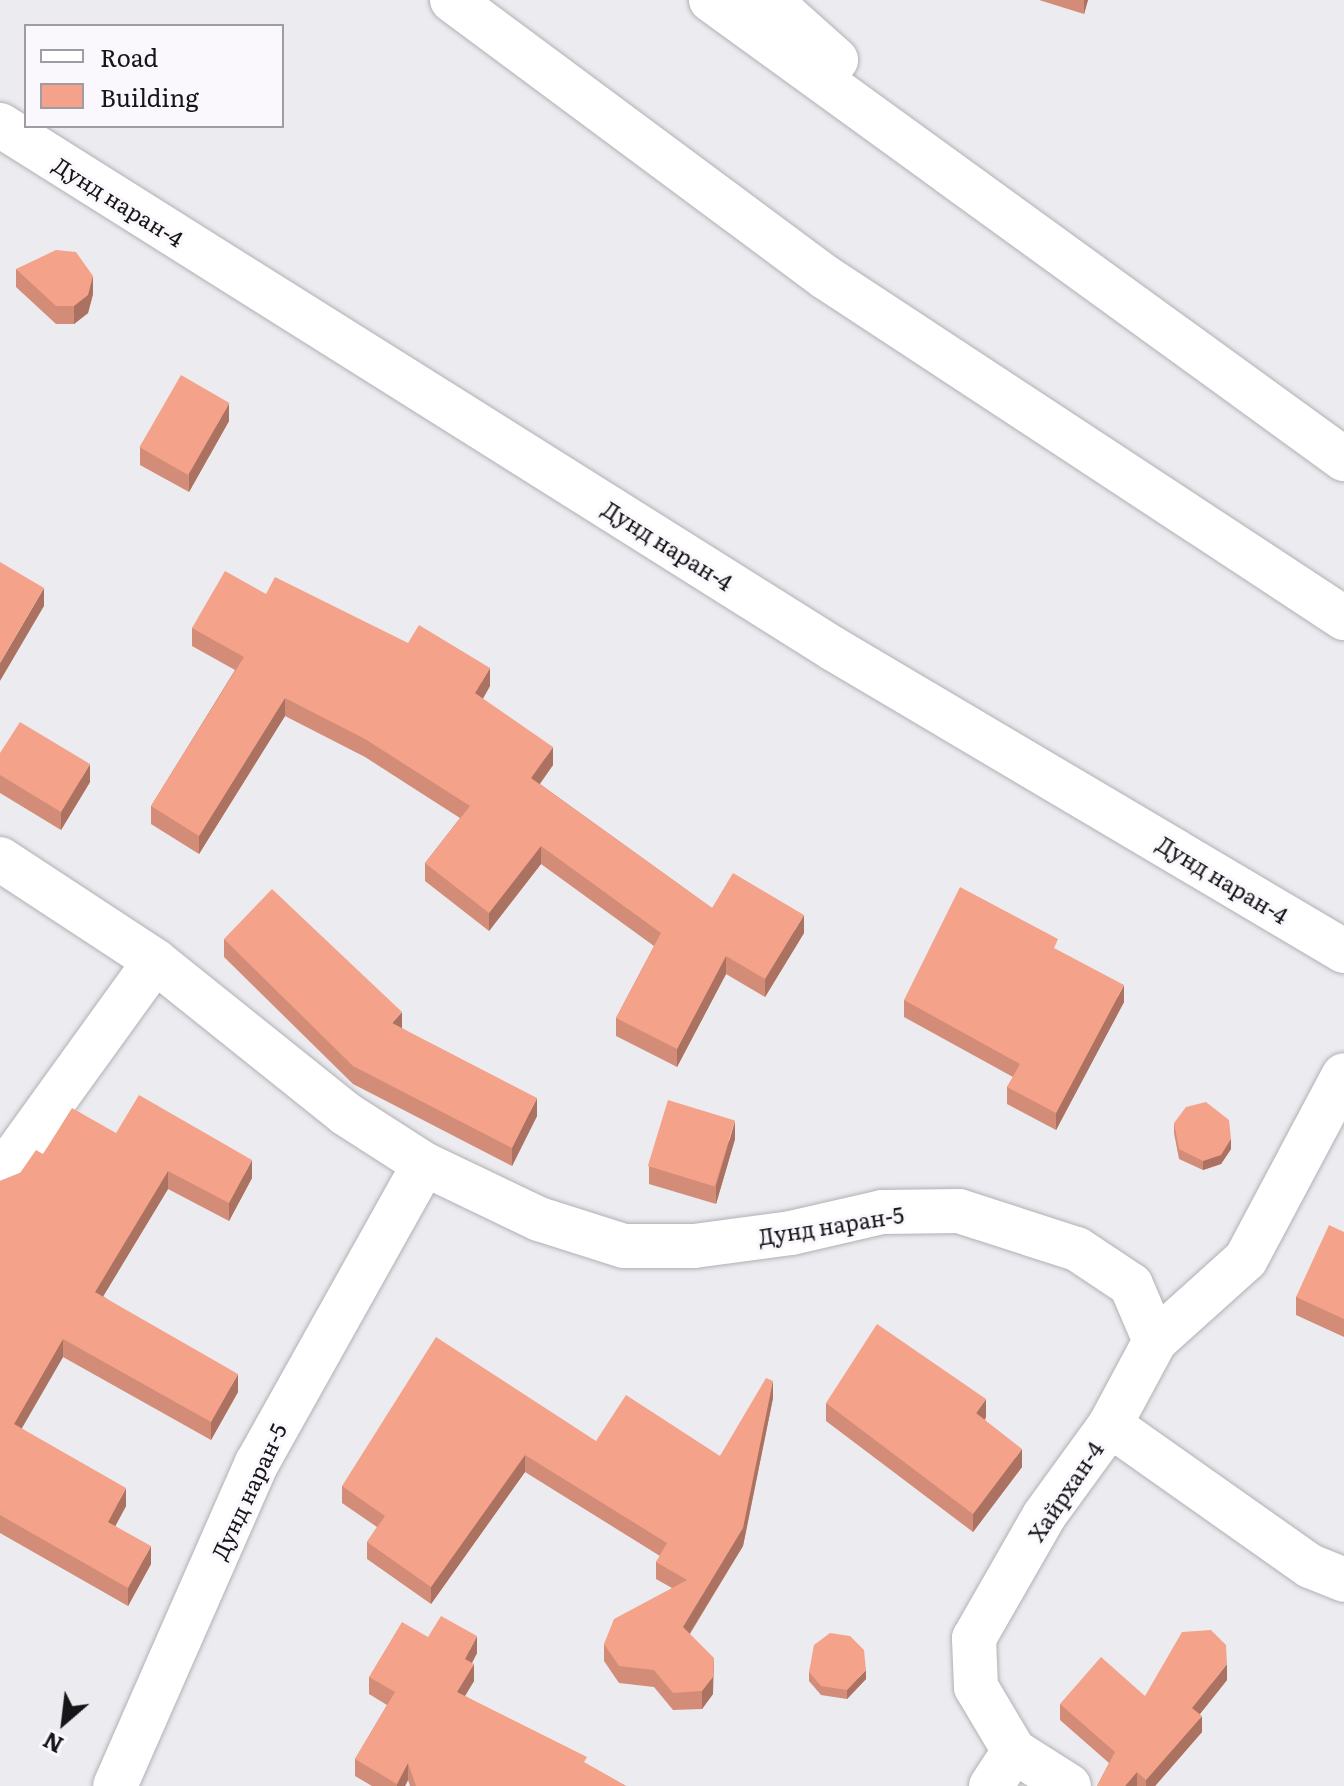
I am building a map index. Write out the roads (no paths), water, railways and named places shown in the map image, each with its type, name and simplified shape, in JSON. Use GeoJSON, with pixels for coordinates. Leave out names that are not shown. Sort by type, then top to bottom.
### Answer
{"type":"FeatureCollection","features":[{"type":"Feature","properties":{"kind":"street"},"geometry":{"type":"LineString","coordinates":[[452,0],[825,277],[1344,618]]}},
{"type":"Feature","properties":{"kind":"street"},"geometry":{"type":"LineString","coordinates":[[711,0],[1344,457]]}},
{"type":"Feature","properties":{"kind":"street"},"geometry":{"type":"LineString","coordinates":[[769,0],[862,83],[1344,457]]}},
{"type":"Feature","properties":{"kind":"street","name":"Дунд наран-4"},"geometry":{"type":"LineString","coordinates":[[0,125],[832,648],[1344,951]]}},
{"type":"Feature","properties":{"kind":"street","name":"Дунд наран-5"},"geometry":{"type":"LineString","coordinates":[[0,859],[155,961],[346,1114],[424,1164],[539,1219],[624,1246],[694,1246],[791,1233],[882,1212],[959,1211],[1077,1249],[1120,1277],[1131,1285],[1155,1341]]}},
{"type":"Feature","properties":{"kind":"street"},"geometry":{"type":"LineString","coordinates":[[0,1176],[155,961]]}},
{"type":"Feature","properties":{"kind":"street"},"geometry":{"type":"LineString","coordinates":[[1110,1425],[1155,1341],[1246,1259],[1344,1075]]}},
{"type":"Feature","properties":{"kind":"street","name":"Дунд наран-5"},"geometry":{"type":"LineString","coordinates":[[115,1786],[257,1463],[424,1164]]}},
{"type":"Feature","properties":{"kind":"street","name":"Хайрхан-4"},"geometry":{"type":"LineString","coordinates":[[1069,1786],[1003,1769],[976,1687],[974,1638],[1044,1516],[1110,1425],[1310,1566],[1344,1580]]}}]}
